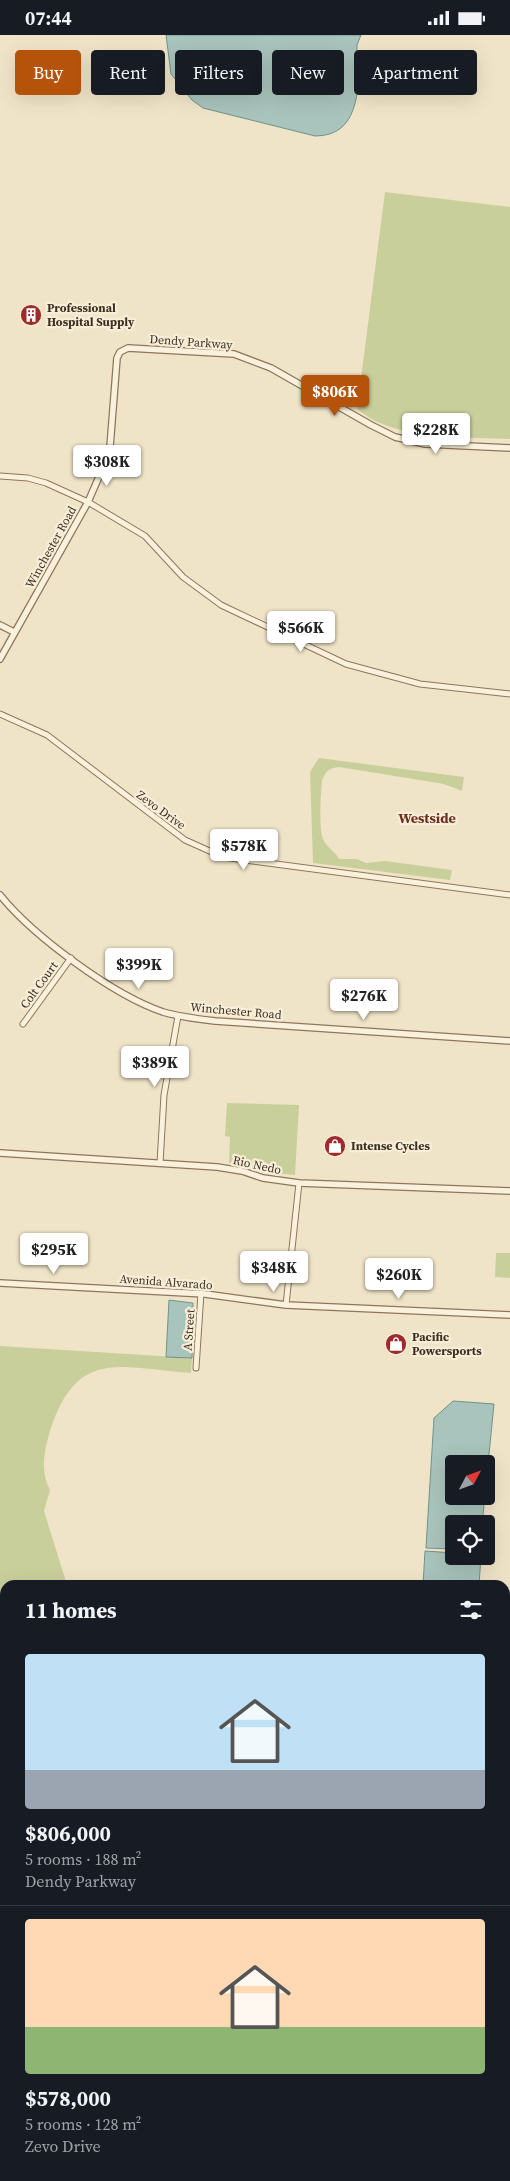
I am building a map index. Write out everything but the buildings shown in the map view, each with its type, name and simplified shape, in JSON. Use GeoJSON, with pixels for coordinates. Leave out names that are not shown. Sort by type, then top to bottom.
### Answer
{"type":"FeatureCollection","features":[{"type":"Feature","properties":{"kind":"street","name":"Dendy Parkway"},"geometry":{"type":"LineString","coordinates":[[120,352],[128,348],[234,354],[271,368],[395,437],[424,444],[510,448]]}},
{"type":"Feature","properties":{"kind":"street","name":"Winchester Road"},"geometry":{"type":"LineString","coordinates":[[0,659],[88,502],[100,476],[110,447],[117,358],[120,352]]}},
{"type":"Feature","properties":{"kind":"street"},"geometry":{"type":"LineString","coordinates":[[0,475],[28,478],[46,483],[88,502],[145,536],[184,577],[221,605],[346,663],[396,679],[427,685],[510,694]]}},
{"type":"Feature","properties":{"kind":"street"},"geometry":{"type":"LineString","coordinates":[[0,625],[14,632]]}},
{"type":"Feature","properties":{"kind":"street","name":"Zevo Drive"},"geometry":{"type":"LineString","coordinates":[[0,714],[47,735],[185,840],[223,857],[510,895]]}},
{"type":"Feature","properties":{"kind":"street","name":"Winchester Road"},"geometry":{"type":"LineString","coordinates":[[0,895],[21,919],[71,958],[119,991],[140,1002],[178,1016],[216,1021],[510,1041]]}},
{"type":"Feature","properties":{"kind":"street","name":"Colt Court"},"geometry":{"type":"LineString","coordinates":[[23,1024],[71,958]]}},
{"type":"Feature","properties":{"kind":"street"},"geometry":{"type":"LineString","coordinates":[[160,1163],[164,1095],[178,1016]]}},
{"type":"Feature","properties":{"kind":"street","name":"Rio Nedo"},"geometry":{"type":"LineString","coordinates":[[0,1153],[217,1167],[242,1171],[264,1178],[299,1183],[510,1191]]}},
{"type":"Feature","properties":{"kind":"street"},"geometry":{"type":"LineString","coordinates":[[286,1305],[299,1183]]}},
{"type":"Feature","properties":{"kind":"street","name":"Avenida Alvarado"},"geometry":{"type":"LineString","coordinates":[[0,1283],[201,1293],[286,1305],[510,1315]]}},
{"type":"Feature","properties":{"kind":"street","name":"A Street"},"geometry":{"type":"LineString","coordinates":[[196,1368],[201,1293]]}},
{"type":"Feature","properties":{"kind":"green space"},"geometry":{"type":"Polygon","coordinates":[[[385,192],[510,207],[510,439],[444,437],[411,432],[377,422],[357,409],[385,192]]]}},
{"type":"Feature","properties":{"kind":"green space"},"geometry":{"type":"Polygon","coordinates":[[[319,758],[464,777],[462,791],[444,784],[339,767],[328,771],[322,780],[320,812],[322,836],[339,859],[357,859],[366,863],[385,861],[452,870],[450,880],[313,863],[310,772],[319,758]]]}},
{"type":"Feature","properties":{"kind":"green space"},"geometry":{"type":"Polygon","coordinates":[[[227,1103],[299,1105],[295,1175],[274,1173],[229,1163],[230,1137],[225,1136],[227,1103]]]}},
{"type":"Feature","properties":{"kind":"green space"},"geometry":{"type":"Polygon","coordinates":[[[496,1253],[510,1253],[510,1278],[495,1277],[496,1253]]]}},
{"type":"Feature","properties":{"kind":"green space"},"geometry":{"type":"Polygon","coordinates":[[[0,1346],[192,1358],[191,1373],[122,1367],[104,1369],[88,1374],[73,1386],[61,1404],[50,1431],[46,1446],[44,1468],[50,1490],[44,1511],[65,1580],[0,1580],[0,1346]]]}},
{"type":"Feature","properties":{"kind":"water"},"geometry":{"type":"Polygon","coordinates":[[[166,35],[361,35],[357,50],[354,50],[354,95],[357,95],[353,109],[348,120],[341,128],[330,134],[315,136],[203,108],[188,95],[262,95],[262,50],[175,50],[175,79],[171,74],[166,35]]]}},
{"type":"Feature","properties":{"kind":"water"},"geometry":{"type":"Polygon","coordinates":[[[169,1300],[193,1303],[192,1358],[166,1357],[169,1300]]]}},
{"type":"Feature","properties":{"kind":"water"},"geometry":{"type":"Polygon","coordinates":[[[453,1401],[494,1404],[489,1455],[445,1455],[445,1505],[484,1505],[483,1515],[445,1515],[445,1549],[426,1548],[434,1418],[453,1401]]]}},
{"type":"Feature","properties":{"kind":"water"},"geometry":{"type":"Polygon","coordinates":[[[425,1551],[445,1552],[445,1565],[480,1565],[479,1580],[423,1580],[425,1551]]]}},
{"type":"Feature","properties":{"kind":"place","name":"Professional Hospital Supply"},"geometry":{"type":"Point","coordinates":[31,315]}},
{"type":"Feature","properties":{"kind":"place","name":"Intense Cycles"},"geometry":{"type":"Point","coordinates":[335,1146]}},
{"type":"Feature","properties":{"kind":"place","name":"Pacific Powersports"},"geometry":{"type":"Point","coordinates":[396,1344]}},
{"type":"Feature","properties":{"kind":"district","name":"Westside"},"geometry":{"type":"Point","coordinates":[427,818]}}]}
